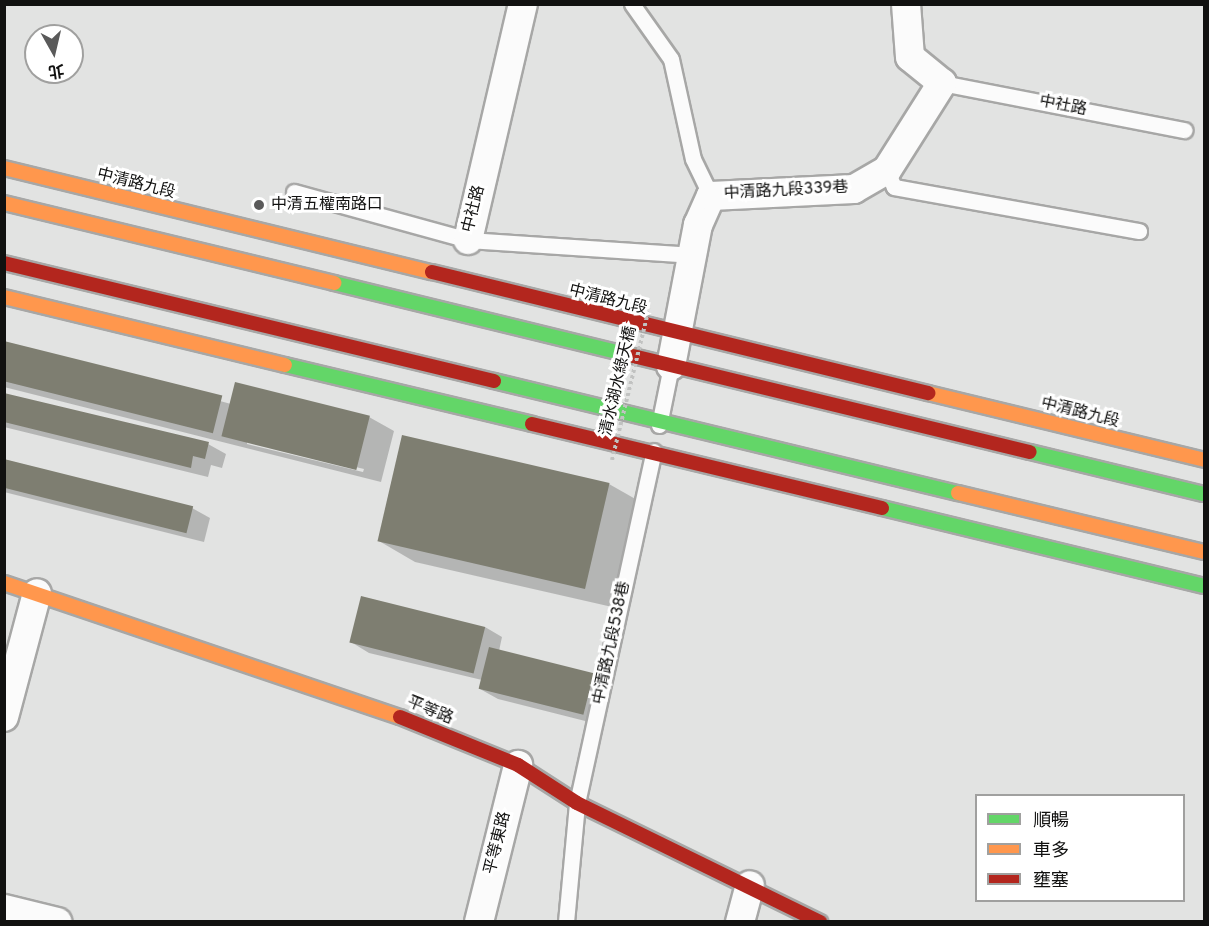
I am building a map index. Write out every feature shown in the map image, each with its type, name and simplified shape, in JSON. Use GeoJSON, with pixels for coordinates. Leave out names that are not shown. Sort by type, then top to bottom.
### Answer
{"type":"FeatureCollection","features":[{"type":"Feature","properties":{"kind":"main road","name":"中清路九段"},"geometry":{"type":"LineString","coordinates":[[4,168],[678,334],[1204,460]]}},
{"type":"Feature","properties":{"kind":"main road"},"geometry":{"type":"LineString","coordinates":[[4,202],[1204,494]]}},
{"type":"Feature","properties":{"kind":"main road"},"geometry":{"type":"LineString","coordinates":[[4,263],[1204,552]]}},
{"type":"Feature","properties":{"kind":"main road"},"geometry":{"type":"LineString","coordinates":[[4,297],[1204,586]]}},
{"type":"Feature","properties":{"kind":"main road","name":"平等路"},"geometry":{"type":"LineString","coordinates":[[4,583],[353,698],[518,765],[577,803],[750,885],[820,921]]}},
{"type":"Feature","properties":{"kind":"street","name":"中社路"},"geometry":{"type":"LineString","coordinates":[[468,240],[523,4]]}},
{"type":"Feature","properties":{"kind":"street"},"geometry":{"type":"LineString","coordinates":[[906,4],[910,57],[942,83]]}},
{"type":"Feature","properties":{"kind":"street","name":"中清路九段339巷"},"geometry":{"type":"LineString","coordinates":[[671,366],[698,225],[711,196],[854,189],[887,170],[942,83]]}},
{"type":"Feature","properties":{"kind":"street"},"geometry":{"type":"LineString","coordinates":[[4,717],[37,593]]}},
{"type":"Feature","properties":{"kind":"street","name":"平等東路"},"geometry":{"type":"LineString","coordinates":[[479,921],[518,765]]}},
{"type":"Feature","properties":{"kind":"street"},"geometry":{"type":"LineString","coordinates":[[740,921],[750,885]]}},
{"type":"Feature","properties":{"kind":"street"},"geometry":{"type":"LineString","coordinates":[[4,909],[57,921]]}},
{"type":"Feature","properties":{"kind":"lane"},"geometry":{"type":"LineString","coordinates":[[632,4],[671,59],[693,159],[711,196]]}},
{"type":"Feature","properties":{"kind":"lane","name":"中社路"},"geometry":{"type":"LineString","coordinates":[[942,83],[1184,130]]}},
{"type":"Feature","properties":{"kind":"lane"},"geometry":{"type":"LineString","coordinates":[[887,170],[894,187],[1139,231]]}},
{"type":"Feature","properties":{"kind":"lane","name":"中社路"},"geometry":{"type":"LineString","coordinates":[[294,192],[468,240]]}},
{"type":"Feature","properties":{"kind":"lane"},"geometry":{"type":"LineString","coordinates":[[468,240],[694,255]]}},
{"type":"Feature","properties":{"kind":"lane","name":"中清路九段538巷"},"geometry":{"type":"LineString","coordinates":[[566,921],[577,803],[671,366]]}},
{"type":"Feature","properties":{"kind":"path","name":"清水湖水綠天橋"},"geometry":{"type":"LineString","coordinates":[[612,459],[649,308]]}},
{"type":"Feature","properties":{"kind":"building"},"geometry":{"type":"Polygon","coordinates":[[[4,341],[222,395],[213,433],[4,381],[4,341]]]}},
{"type":"Feature","properties":{"kind":"building"},"geometry":{"type":"Polygon","coordinates":[[[235,382],[370,416],[356,470],[221,436],[235,382]]]}},
{"type":"Feature","properties":{"kind":"building"},"geometry":{"type":"Polygon","coordinates":[[[4,393],[209,442],[205,459],[193,456],[191,468],[4,422],[4,393]]]}},
{"type":"Feature","properties":{"kind":"building"},"geometry":{"type":"Polygon","coordinates":[[[402,435],[610,483],[585,589],[377,541],[402,435]]]}},
{"type":"Feature","properties":{"kind":"building"},"geometry":{"type":"Polygon","coordinates":[[[4,459],[193,506],[186,533],[4,488],[4,459]]]}},
{"type":"Feature","properties":{"kind":"building"},"geometry":{"type":"Polygon","coordinates":[[[361,596],[485,627],[474,674],[349,643],[361,596]]]}},
{"type":"Feature","properties":{"kind":"building"},"geometry":{"type":"Polygon","coordinates":[[[489,647],[594,673],[583,715],[479,689],[489,647]]]}},
{"type":"Feature","properties":{"kind":"traffic: fast"},"geometry":{"type":"LineString","coordinates":[[334,283],[633,356]]}},
{"type":"Feature","properties":{"kind":"traffic: fast"},"geometry":{"type":"LineString","coordinates":[[285,365],[532,424]]}},
{"type":"Feature","properties":{"kind":"traffic: fast"},"geometry":{"type":"LineString","coordinates":[[494,381],[958,493]]}},
{"type":"Feature","properties":{"kind":"traffic: fast"},"geometry":{"type":"LineString","coordinates":[[1030,452],[1204,494]]}},
{"type":"Feature","properties":{"kind":"traffic: fast"},"geometry":{"type":"LineString","coordinates":[[882,508],[1204,586]]}},
{"type":"Feature","properties":{"kind":"traffic: slow"},"geometry":{"type":"LineString","coordinates":[[4,168],[432,272]]}},
{"type":"Feature","properties":{"kind":"traffic: slow"},"geometry":{"type":"LineString","coordinates":[[4,203],[334,283]]}},
{"type":"Feature","properties":{"kind":"traffic: slow"},"geometry":{"type":"LineString","coordinates":[[4,297],[285,365]]}},
{"type":"Feature","properties":{"kind":"traffic: slow"},"geometry":{"type":"LineString","coordinates":[[928,393],[1204,460]]}},
{"type":"Feature","properties":{"kind":"traffic: slow"},"geometry":{"type":"LineString","coordinates":[[958,493],[1204,552]]}},
{"type":"Feature","properties":{"kind":"traffic: slow"},"geometry":{"type":"LineString","coordinates":[[4,583],[400,717]]}},
{"type":"Feature","properties":{"kind":"traffic: jam"},"geometry":{"type":"LineString","coordinates":[[4,263],[494,381]]}},
{"type":"Feature","properties":{"kind":"traffic: jam"},"geometry":{"type":"LineString","coordinates":[[432,272],[928,393]]}},
{"type":"Feature","properties":{"kind":"traffic: jam"},"geometry":{"type":"LineString","coordinates":[[633,356],[1030,452]]}},
{"type":"Feature","properties":{"kind":"traffic: jam"},"geometry":{"type":"LineString","coordinates":[[532,424],[882,508]]}},
{"type":"Feature","properties":{"kind":"traffic: jam"},"geometry":{"type":"LineString","coordinates":[[400,717],[518,765],[577,803],[820,922]]}},
{"type":"Feature","properties":{"kind":"place","name":"中清五權南路口"},"geometry":{"type":"Point","coordinates":[259,205]}}]}
